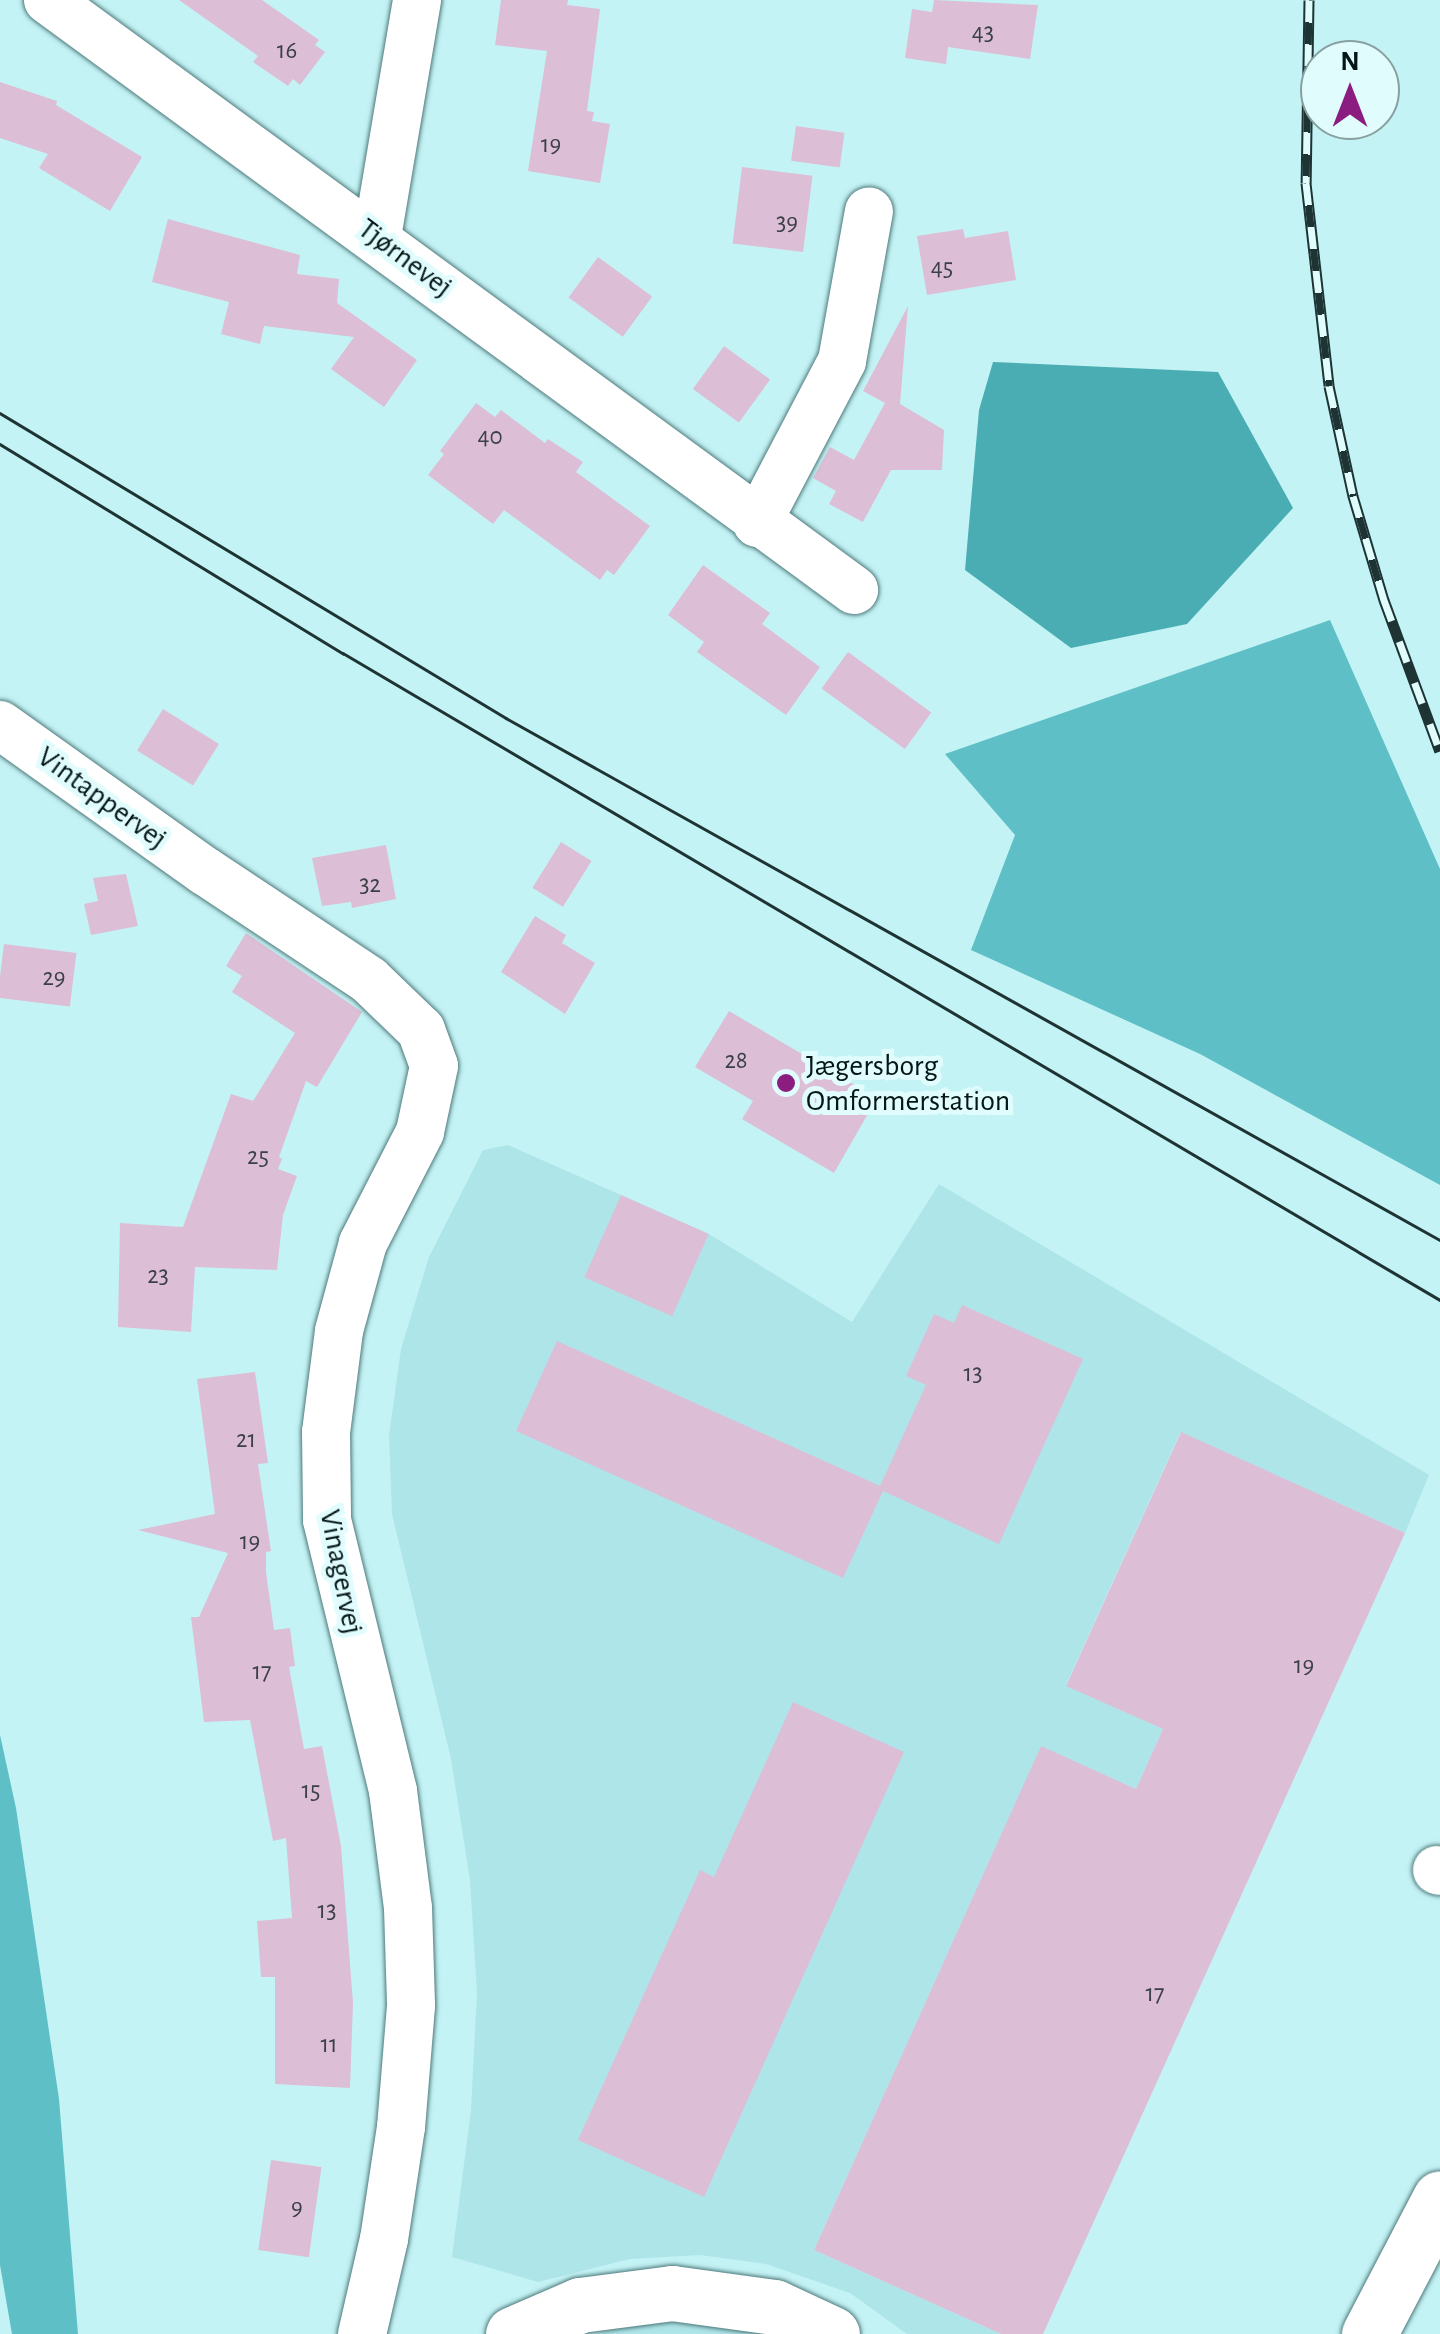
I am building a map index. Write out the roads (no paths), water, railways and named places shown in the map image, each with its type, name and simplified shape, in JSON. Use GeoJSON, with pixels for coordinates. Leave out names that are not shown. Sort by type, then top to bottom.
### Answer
{"type":"FeatureCollection","features":[{"type":"Feature","properties":{"kind":"highway"},"geometry":{"type":"LineString","coordinates":[[1369,2334],[1440,2198]]}},
{"type":"Feature","properties":{"kind":"highway"},"geometry":{"type":"LineString","coordinates":[[514,2334],[580,2305],[672,2293],[774,2308],[832,2334]]}},
{"type":"Feature","properties":{"kind":"street","name":"Tjørnevej"},"geometry":{"type":"LineString","coordinates":[[48,0],[377,237],[757,523],[854,590]]}},
{"type":"Feature","properties":{"kind":"street"},"geometry":{"type":"LineString","coordinates":[[377,237],[416,0]]}},
{"type":"Feature","properties":{"kind":"street"},"geometry":{"type":"LineString","coordinates":[[757,523],[842,361],[869,211]]}},
{"type":"Feature","properties":{"kind":"street","name":"Vintappervej"},"geometry":{"type":"LineString","coordinates":[[0,724],[205,871]]}},
{"type":"Feature","properties":{"kind":"street","name":"Vinagervej"},"geometry":{"type":"LineString","coordinates":[[205,871],[369,980],[421,1030],[434,1066],[420,1132],[363,1243],[339,1332],[326,1432],[327,1520],[394,1791],[408,1908],[411,2006],[402,2127],[384,2239],[362,2334]]}},
{"type":"Feature","properties":{"kind":"tram line"},"geometry":{"type":"LineString","coordinates":[[0,413],[506,718],[1440,1240]]}},
{"type":"Feature","properties":{"kind":"tram line"},"geometry":{"type":"LineString","coordinates":[[0,444],[343,653],[1440,1300]]}},
{"type":"Feature","properties":{"kind":"railway"},"geometry":{"type":"LineString","coordinates":[[1309,0],[1306,183],[1329,386],[1353,496],[1384,600],[1440,751]]}},
{"type":"Feature","properties":{"kind":"place","name":"Jægersborg Omformerstation"},"geometry":{"type":"Point","coordinates":[786,1083]}}]}
